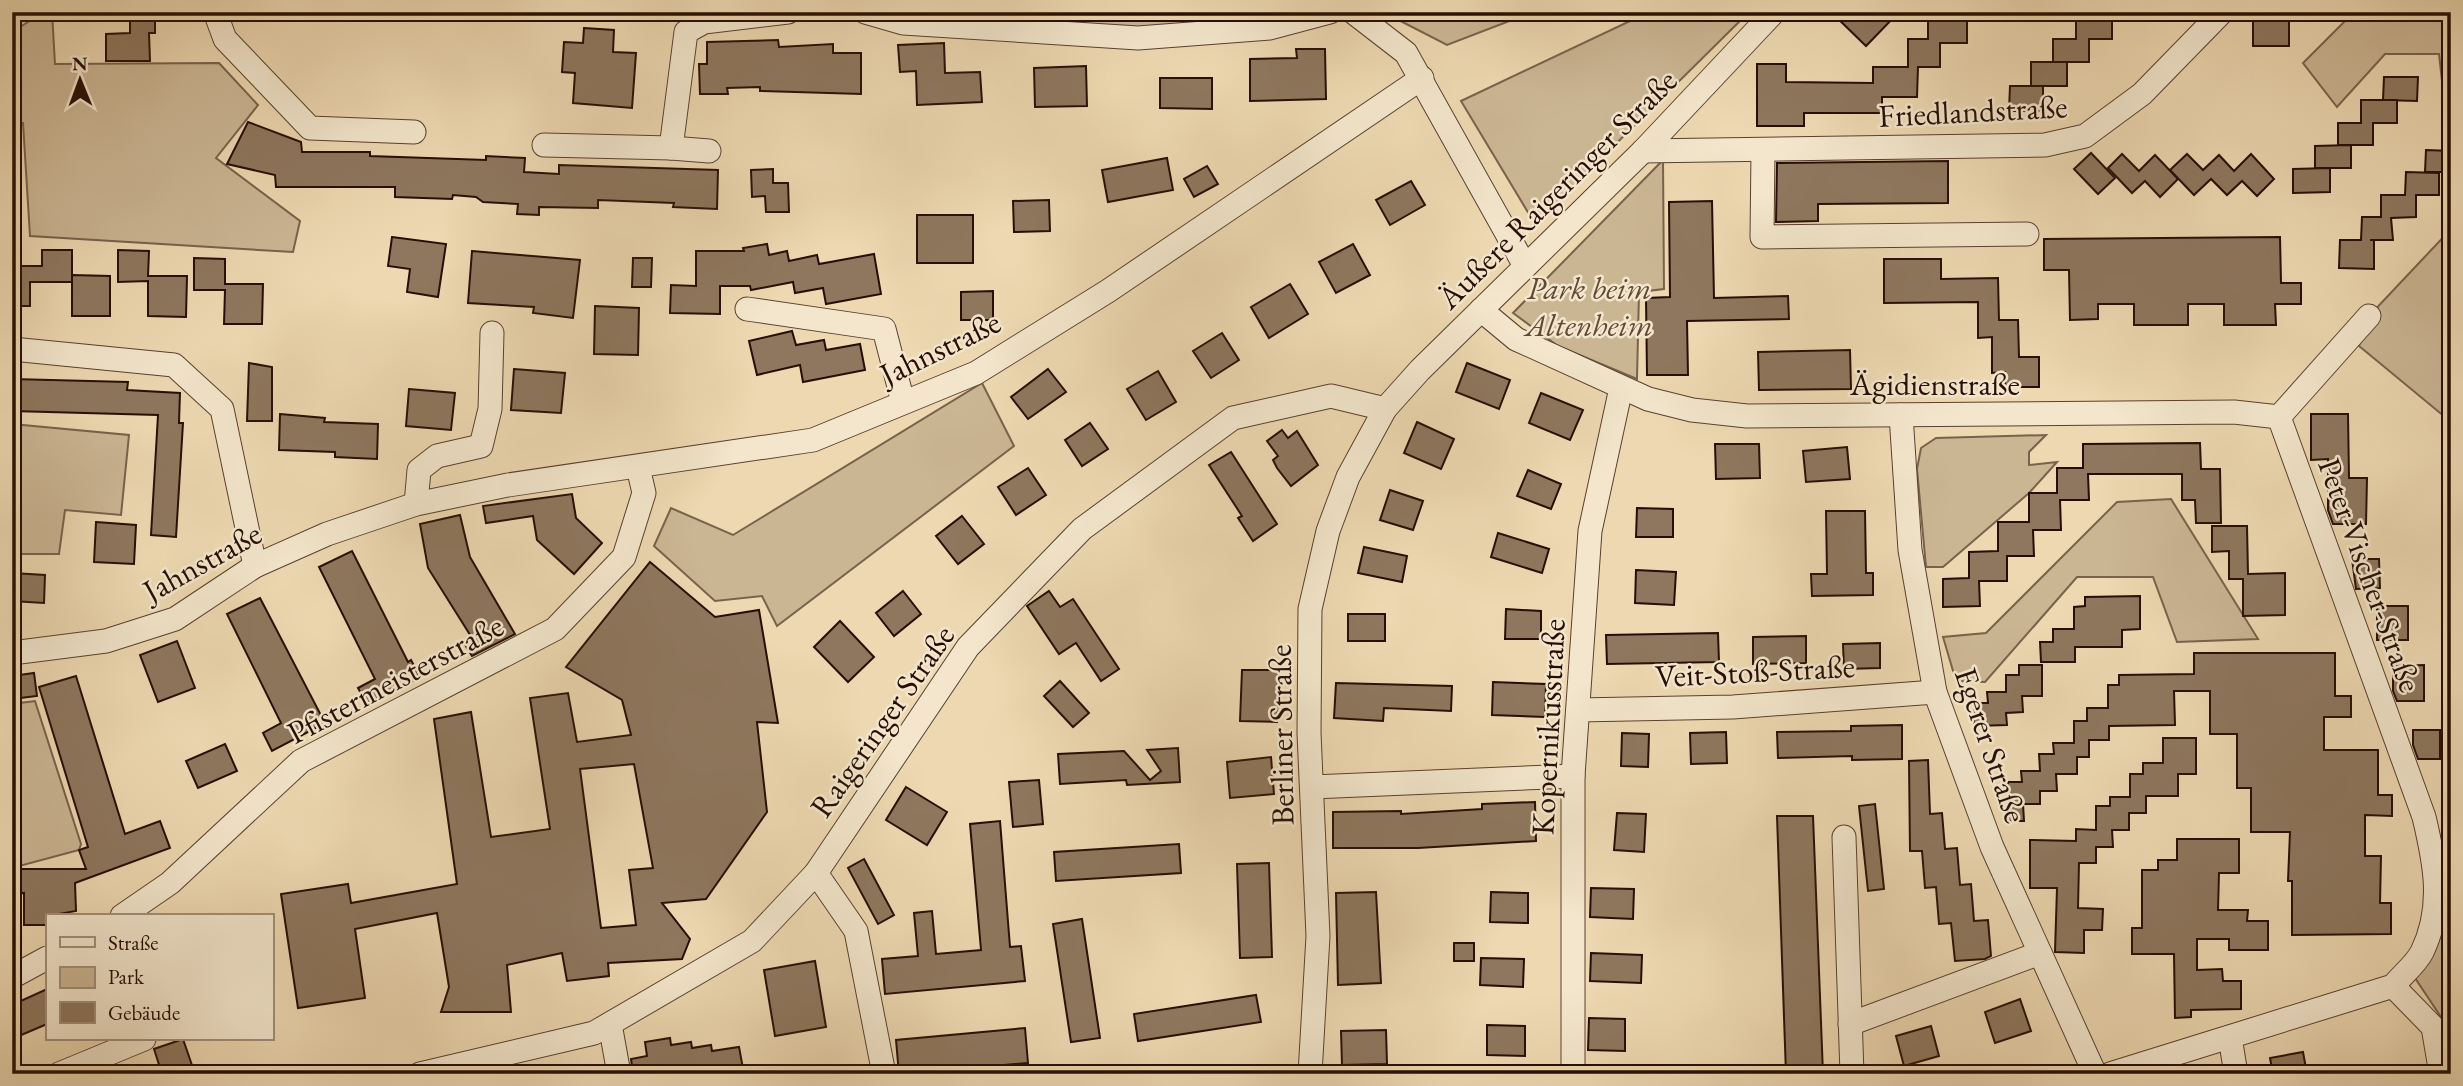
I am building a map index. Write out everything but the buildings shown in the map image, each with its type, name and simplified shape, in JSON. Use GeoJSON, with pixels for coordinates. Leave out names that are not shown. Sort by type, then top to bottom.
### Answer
{"type":"FeatureCollection","features":[{"type":"Feature","properties":{"kind":"street"},"geometry":{"type":"LineString","coordinates":[[215,12],[225,39],[310,128],[414,132]]}},
{"type":"Feature","properties":{"kind":"street"},"geometry":{"type":"LineString","coordinates":[[671,148],[686,32],[704,22],[788,12]]}},
{"type":"Feature","properties":{"kind":"street"},"geometry":{"type":"LineString","coordinates":[[865,12],[903,23],[1138,38],[1270,28],[1330,12]]}},
{"type":"Feature","properties":{"kind":"street"},"geometry":{"type":"LineString","coordinates":[[1353,12],[1406,52],[1525,266]]}},
{"type":"Feature","properties":{"kind":"street","name":"Äußere Raigeringer Straße"},"geometry":{"type":"LineString","coordinates":[[1385,409],[1643,150],[1774,12]]}},
{"type":"Feature","properties":{"kind":"street","name":"Friedlandstraße"},"geometry":{"type":"LineString","coordinates":[[1643,150],[1763,151],[2045,145],[2085,136],[2142,94],[2222,12]]}},
{"type":"Feature","properties":{"kind":"street","name":"Jahnstraße"},"geometry":{"type":"LineString","coordinates":[[12,653],[106,641],[176,619],[255,566],[327,534],[416,504],[508,485],[813,440],[976,373],[1108,291],[1422,78]]}},
{"type":"Feature","properties":{"kind":"street"},"geometry":{"type":"LineString","coordinates":[[544,145],[709,151]]}},
{"type":"Feature","properties":{"kind":"street"},"geometry":{"type":"LineString","coordinates":[[1763,151],[1762,237],[2027,234]]}},
{"type":"Feature","properties":{"kind":"street"},"geometry":{"type":"LineString","coordinates":[[747,309],[884,328],[903,402]]}},
{"type":"Feature","properties":{"kind":"street","name":"Ägidienstraße"},"geometry":{"type":"LineString","coordinates":[[1481,310],[1516,339],[1648,399],[1692,410],[1747,416],[2234,412],[2279,417]]}},
{"type":"Feature","properties":{"kind":"street"},"geometry":{"type":"LineString","coordinates":[[2279,417],[2369,316]]}},
{"type":"Feature","properties":{"kind":"street"},"geometry":{"type":"LineString","coordinates":[[416,504],[419,470],[437,456],[481,446],[490,409],[492,333]]}},
{"type":"Feature","properties":{"kind":"street"},"geometry":{"type":"LineString","coordinates":[[12,349],[174,365],[222,409],[255,566]]}},
{"type":"Feature","properties":{"kind":"street","name":"Kopernikusstraße"},"geometry":{"type":"LineString","coordinates":[[1573,1074],[1573,776],[1590,531],[1621,388]]}},
{"type":"Feature","properties":{"kind":"street","name":"Raigeringer Straße"},"geometry":{"type":"LineString","coordinates":[[420,1074],[594,1033],[752,941],[816,873],[968,647],[1082,529],[1233,418],[1331,396],[1385,409]]}},
{"type":"Feature","properties":{"kind":"street","name":"Berliner Straße"},"geometry":{"type":"LineString","coordinates":[[1310,1074],[1318,936],[1312,787],[1310,609],[1318,566],[1348,477],[1385,409]]}},
{"type":"Feature","properties":{"kind":"street","name":"Egerer Straße"},"geometry":{"type":"LineString","coordinates":[[1901,415],[1910,550],[1935,692],[1992,847],[2095,1074]]}},
{"type":"Feature","properties":{"kind":"street","name":"Peter-Vischer-Straße"},"geometry":{"type":"LineString","coordinates":[[2279,417],[2424,817],[2437,867],[2437,896],[2421,953],[2393,986]]}},
{"type":"Feature","properties":{"kind":"street","name":"Pfistermeisterstraße"},"geometry":{"type":"LineString","coordinates":[[125,914],[170,883],[301,761],[555,629],[624,557],[644,493],[638,467]]}},
{"type":"Feature","properties":{"kind":"street","name":"Veit-Stoß-Straße"},"geometry":{"type":"LineString","coordinates":[[1578,710],[1733,707],[1935,692]]}},
{"type":"Feature","properties":{"kind":"street"},"geometry":{"type":"LineString","coordinates":[[1312,787],[1573,776]]}},
{"type":"Feature","properties":{"kind":"street"},"geometry":{"type":"LineString","coordinates":[[1844,837],[1852,1074]]}},
{"type":"Feature","properties":{"kind":"street"},"geometry":{"type":"LineString","coordinates":[[816,873],[856,931],[884,1074]]}},
{"type":"Feature","properties":{"kind":"street"},"geometry":{"type":"LineString","coordinates":[[1850,1024],[2040,953]]}},
{"type":"Feature","properties":{"kind":"street"},"geometry":{"type":"LineString","coordinates":[[12,977],[46,959]]}},
{"type":"Feature","properties":{"kind":"street"},"geometry":{"type":"LineString","coordinates":[[2110,1074],[2393,986],[2442,1025],[2441,1074]]}},
{"type":"Feature","properties":{"kind":"street"},"geometry":{"type":"LineString","coordinates":[[610,1024],[619,1074]]}},
{"type":"Feature","properties":{"kind":"street"},"geometry":{"type":"LineString","coordinates":[[2230,1037],[2236,1074]]}},
{"type":"Feature","properties":{"kind":"street"},"geometry":{"type":"LineString","coordinates":[[59,1074],[96,1066],[142,1040]]}},
{"type":"Feature","properties":{"kind":"green space"},"geometry":{"type":"Polygon","coordinates":[[[44,12],[52,12],[55,64],[219,63],[258,105],[216,158],[300,221],[293,252],[30,236],[23,123],[12,123],[12,32],[44,12]]]}},
{"type":"Feature","properties":{"kind":"green space"},"geometry":{"type":"Polygon","coordinates":[[[936,12],[1301,12],[1272,21],[1140,28],[936,18],[936,12]]]}},
{"type":"Feature","properties":{"kind":"green space"},"geometry":{"type":"Polygon","coordinates":[[[1383,12],[1533,12],[1447,45],[1383,12]]]}},
{"type":"Feature","properties":{"kind":"green space"},"geometry":{"type":"Polygon","coordinates":[[[1649,12],[1749,12],[1535,224],[1461,101],[1649,12]]]}},
{"type":"Feature","properties":{"kind":"green space"},"geometry":{"type":"Polygon","coordinates":[[[2354,12],[2451,12],[2451,93],[2443,90],[2439,54],[2385,54],[2337,107],[2303,63],[2354,12]]]}},
{"type":"Feature","properties":{"kind":"green space","name":"Park beim Altenheim"},"geometry":{"type":"Polygon","coordinates":[[[1663,160],[1664,289],[1639,292],[1637,379],[1558,346],[1513,313],[1663,160]]]}},
{"type":"Feature","properties":{"kind":"green space"},"geometry":{"type":"Polygon","coordinates":[[[2451,229],[2451,422],[2359,346],[2369,316],[2451,229]]]}},
{"type":"Feature","properties":{"kind":"green space"},"geometry":{"type":"Polygon","coordinates":[[[982,383],[1014,446],[777,626],[762,596],[715,601],[654,546],[671,508],[733,535],[982,383]]]}},
{"type":"Feature","properties":{"kind":"green space"},"geometry":{"type":"Polygon","coordinates":[[[12,424],[129,435],[121,515],[65,510],[59,554],[12,554],[12,424]]]}},
{"type":"Feature","properties":{"kind":"green space"},"geometry":{"type":"Polygon","coordinates":[[[2046,435],[2029,452],[2029,465],[2057,462],[2029,493],[1943,567],[1926,567],[1917,469],[1921,448],[1936,438],[2046,435]]]}},
{"type":"Feature","properties":{"kind":"green space"},"geometry":{"type":"Polygon","coordinates":[[[2171,499],[2258,639],[2177,642],[2153,577],[2077,577],[1985,682],[1956,681],[1943,637],[1986,633],[2117,502],[2171,499]]]}},
{"type":"Feature","properties":{"kind":"green space"},"geometry":{"type":"Polygon","coordinates":[[[35,701],[81,844],[79,850],[12,868],[12,704],[35,701]]]}},
{"type":"Feature","properties":{"kind":"green space"},"geometry":{"type":"Polygon","coordinates":[[[2448,924],[2451,924],[2451,1015],[2441,1017],[2415,978],[2448,924]]]}}]}
